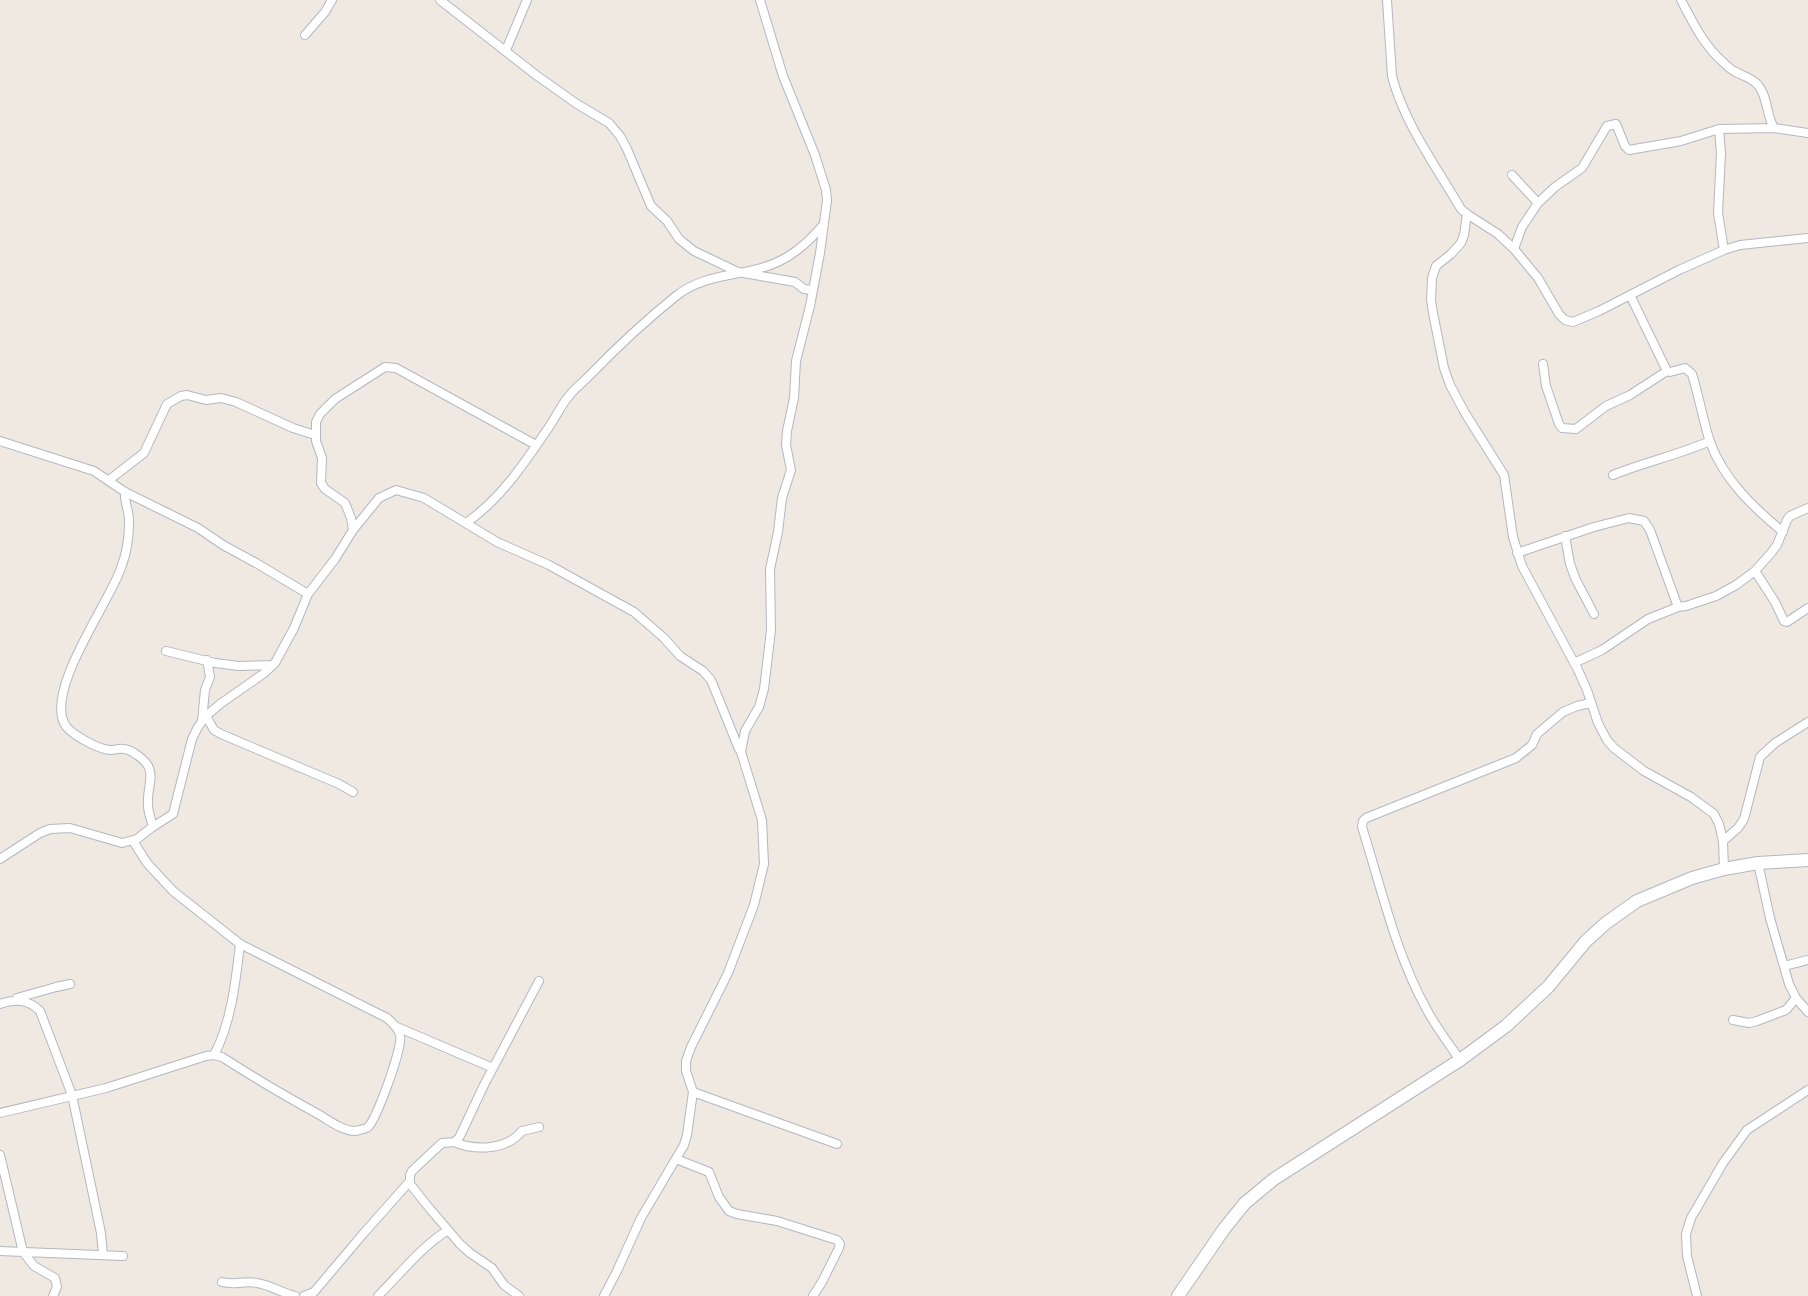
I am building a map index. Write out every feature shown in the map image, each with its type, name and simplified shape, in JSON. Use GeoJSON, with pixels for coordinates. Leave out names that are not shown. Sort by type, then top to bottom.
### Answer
{"type":"FeatureCollection","features":[{"type":"Feature","properties":{"kind":"main road"},"geometry":{"type":"LineString","coordinates":[[1178,1296],[1224,1229],[1245,1203],[1274,1179],[1460,1060],[1525,1010],[1548,987],[1586,941],[1606,923],[1637,901],[1692,878],[1724,869],[1758,863],[1808,860]]}},
{"type":"Feature","properties":{"kind":"street"},"geometry":{"type":"LineString","coordinates":[[305,35],[332,0]]}},
{"type":"Feature","properties":{"kind":"street"},"geometry":{"type":"LineString","coordinates":[[441,0],[536,75],[609,123],[620,136],[651,206],[667,221],[679,239],[694,251],[738,272],[795,282],[804,289],[813,290]]}},
{"type":"Feature","properties":{"kind":"street"},"geometry":{"type":"LineString","coordinates":[[506,50],[527,0]]}},
{"type":"Feature","properties":{"kind":"street"},"geometry":{"type":"LineString","coordinates":[[741,752],[745,731],[759,707],[764,689],[771,630],[770,569],[782,498],[791,470],[786,445],[787,431],[794,398],[796,362],[813,290],[825,224],[826,200],[822,177],[783,76],[760,0]]}},
{"type":"Feature","properties":{"kind":"street"},"geometry":{"type":"LineString","coordinates":[[1388,0],[1392,76],[1417,135],[1461,209],[1498,234],[1514,249],[1538,278],[1559,314],[1565,320],[1573,322],[1599,312],[1679,270],[1724,250],[1740,245],[1808,238]]}},
{"type":"Feature","properties":{"kind":"street"},"geometry":{"type":"LineString","coordinates":[[1681,0],[1698,32],[1720,60],[1734,72],[1745,75],[1758,85],[1764,97],[1769,120],[1774,128]]}},
{"type":"Feature","properties":{"kind":"street"},"geometry":{"type":"LineString","coordinates":[[1514,249],[1522,226],[1538,203],[1555,187],[1582,168],[1607,126],[1616,124],[1629,150],[1681,141],[1719,129],[1774,128],[1808,133]]}},
{"type":"Feature","properties":{"kind":"street"},"geometry":{"type":"LineString","coordinates":[[1719,129],[1721,153],[1718,213],[1724,250]]}},
{"type":"Feature","properties":{"kind":"street"},"geometry":{"type":"LineString","coordinates":[[1512,175],[1538,203]]}},
{"type":"Feature","properties":{"kind":"street"},"geometry":{"type":"LineString","coordinates":[[1467,214],[1461,243],[1434,270],[1431,300],[1444,368],[1450,385],[1504,475],[1517,553],[1525,574],[1574,663],[1607,741],[1644,771],[1714,814],[1723,842],[1724,869]]}},
{"type":"Feature","properties":{"kind":"street"},"geometry":{"type":"LineString","coordinates":[[466,523],[488,506],[507,484],[569,395],[617,347],[678,295],[692,286],[717,276],[761,268],[781,261],[810,241],[825,224]]}},
{"type":"Feature","properties":{"kind":"street"},"geometry":{"type":"LineString","coordinates":[[1630,295],[1667,371]]}},
{"type":"Feature","properties":{"kind":"street"},"geometry":{"type":"LineString","coordinates":[[1543,364],[1546,386],[1559,424],[1562,428],[1569,429],[1576,429],[1606,406],[1630,395],[1667,371],[1685,368],[1692,375],[1710,441],[1719,462],[1731,482],[1761,514],[1783,532]]}},
{"type":"Feature","properties":{"kind":"street"},"geometry":{"type":"LineString","coordinates":[[353,530],[345,503],[325,489],[321,483],[322,459],[315,435],[316,422],[320,414],[335,399],[379,371],[392,366],[536,445]]}},
{"type":"Feature","properties":{"kind":"street"},"geometry":{"type":"LineString","coordinates":[[109,480],[144,453],[167,404],[181,396],[236,402],[293,428],[315,435]]}},
{"type":"Feature","properties":{"kind":"street"},"geometry":{"type":"LineString","coordinates":[[0,441],[94,471],[125,492],[198,528],[308,594]]}},
{"type":"Feature","properties":{"kind":"street"},"geometry":{"type":"LineString","coordinates":[[1613,475],[1631,467],[1690,450],[1710,441]]}},
{"type":"Feature","properties":{"kind":"street"},"geometry":{"type":"LineString","coordinates":[[0,859],[40,833],[60,827],[122,843],[137,839],[169,817],[174,811],[192,739],[204,719],[273,665],[294,628],[308,594],[335,559],[353,530],[379,498],[396,490],[424,498],[497,542],[549,565],[634,612],[664,638],[680,656],[703,671],[711,680],[741,752],[762,820],[764,864],[754,905],[728,973],[688,1054],[686,1071],[693,1092],[687,1135],[676,1159],[641,1218],[604,1296]]}},
{"type":"Feature","properties":{"kind":"street"},"geometry":{"type":"LineString","coordinates":[[125,492],[124,499],[129,523],[124,558],[114,584],[75,658],[63,695],[61,712],[72,734],[108,750],[124,749],[145,762],[150,774],[148,801],[153,826]]}},
{"type":"Feature","properties":{"kind":"street"},"geometry":{"type":"LineString","coordinates":[[1574,663],[1602,650],[1648,619],[1716,596],[1736,585],[1755,571],[1771,553],[1790,516],[1808,508]]}},
{"type":"Feature","properties":{"kind":"street"},"geometry":{"type":"LineString","coordinates":[[1517,553],[1565,536],[1629,518],[1644,521],[1650,530],[1678,607]]}},
{"type":"Feature","properties":{"kind":"street"},"geometry":{"type":"LineString","coordinates":[[1565,536],[1570,564],[1594,614]]}},
{"type":"Feature","properties":{"kind":"street"},"geometry":{"type":"LineString","coordinates":[[1755,571],[1784,621],[1787,622],[1808,608]]}},
{"type":"Feature","properties":{"kind":"street"},"geometry":{"type":"LineString","coordinates":[[166,651],[239,666],[273,665]]}},
{"type":"Feature","properties":{"kind":"street"},"geometry":{"type":"LineString","coordinates":[[207,660],[210,677],[205,690],[204,719],[214,729],[354,792]]}},
{"type":"Feature","properties":{"kind":"street"},"geometry":{"type":"LineString","coordinates":[[1460,1060],[1427,1011],[1412,979],[1401,952],[1362,827],[1363,822],[1366,818],[1516,758],[1532,745],[1537,734],[1563,712],[1591,703]]}},
{"type":"Feature","properties":{"kind":"street"},"geometry":{"type":"LineString","coordinates":[[1723,842],[1744,819],[1760,757],[1775,743],[1808,722]]}},
{"type":"Feature","properties":{"kind":"street"},"geometry":{"type":"LineString","coordinates":[[0,1113],[106,1088],[214,1055],[222,1057],[273,1090],[347,1130],[362,1130],[369,1127],[377,1111],[401,1041],[396,1027],[387,1018],[240,944],[172,891],[147,863],[133,841]]}},
{"type":"Feature","properties":{"kind":"street"},"geometry":{"type":"LineString","coordinates":[[1758,863],[1789,984],[1796,998],[1808,1012]]}},
{"type":"Feature","properties":{"kind":"street"},"geometry":{"type":"LineString","coordinates":[[214,1055],[220,1044],[232,998],[240,944]]}},
{"type":"Feature","properties":{"kind":"street"},"geometry":{"type":"LineString","coordinates":[[1784,966],[1808,960]]}},
{"type":"Feature","properties":{"kind":"street"},"geometry":{"type":"LineString","coordinates":[[454,1142],[459,1138],[539,981]]}},
{"type":"Feature","properties":{"kind":"street"},"geometry":{"type":"LineString","coordinates":[[0,1004],[35,992],[70,984]]}},
{"type":"Feature","properties":{"kind":"street"},"geometry":{"type":"LineString","coordinates":[[1732,1020],[1749,1023],[1758,1021],[1786,1010],[1796,998]]}},
{"type":"Feature","properties":{"kind":"street"},"geometry":{"type":"LineString","coordinates":[[14,1000],[30,1003],[40,1011],[72,1095],[101,1233],[103,1255]]}},
{"type":"Feature","properties":{"kind":"street"},"geometry":{"type":"LineString","coordinates":[[396,1027],[494,1068]]}},
{"type":"Feature","properties":{"kind":"street"},"geometry":{"type":"LineString","coordinates":[[1697,1296],[1687,1256],[1686,1234],[1691,1218],[1723,1163],[1747,1130],[1808,1090]]}},
{"type":"Feature","properties":{"kind":"street"},"geometry":{"type":"LineString","coordinates":[[693,1092],[837,1144]]}},
{"type":"Feature","properties":{"kind":"street"},"geometry":{"type":"LineString","coordinates":[[519,1296],[504,1285],[492,1268],[470,1253],[448,1230],[413,1188],[410,1175],[419,1163],[442,1143],[454,1142],[464,1146],[503,1145],[516,1138],[522,1131],[539,1127]]}},
{"type":"Feature","properties":{"kind":"street"},"geometry":{"type":"LineString","coordinates":[[0,1155],[23,1252],[34,1266],[55,1278],[57,1287],[53,1296]]}},
{"type":"Feature","properties":{"kind":"street"},"geometry":{"type":"LineString","coordinates":[[676,1159],[709,1172],[719,1197],[729,1210],[737,1214],[777,1221],[837,1240],[840,1244],[839,1248],[813,1296]]}},
{"type":"Feature","properties":{"kind":"street"},"geometry":{"type":"LineString","coordinates":[[304,1296],[314,1292],[410,1181]]}},
{"type":"Feature","properties":{"kind":"street"},"geometry":{"type":"LineString","coordinates":[[378,1296],[426,1245],[448,1230]]}},
{"type":"Feature","properties":{"kind":"street"},"geometry":{"type":"LineString","coordinates":[[0,1251],[123,1256]]}},
{"type":"Feature","properties":{"kind":"street"},"geometry":{"type":"LineString","coordinates":[[222,1282],[233,1285],[258,1283],[295,1296]]}}]}
